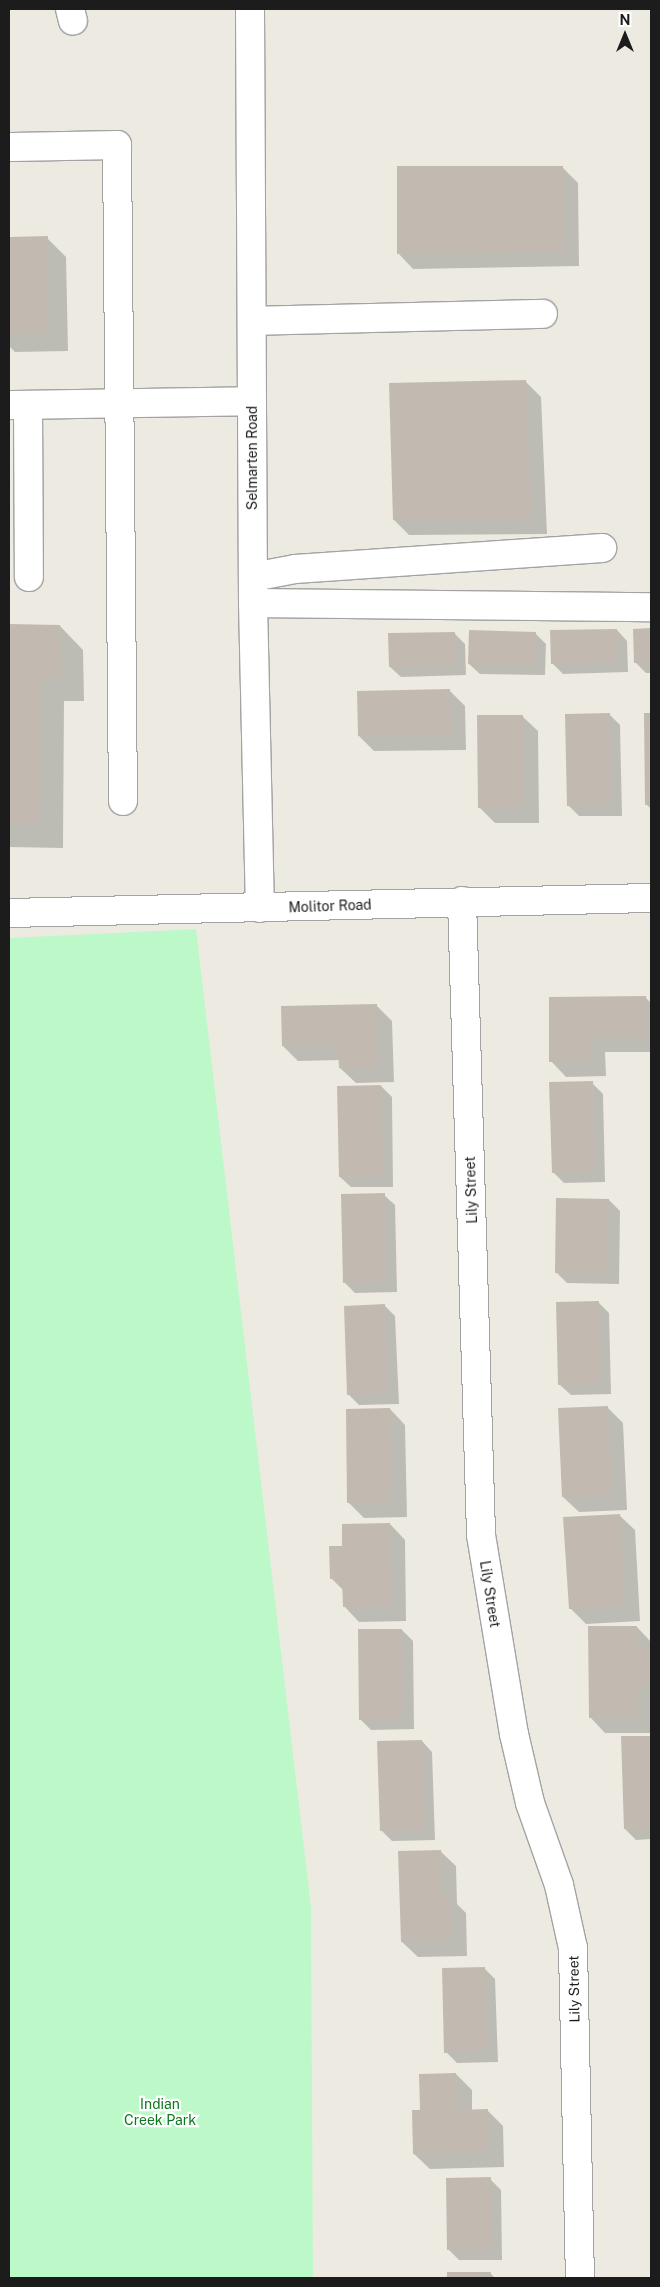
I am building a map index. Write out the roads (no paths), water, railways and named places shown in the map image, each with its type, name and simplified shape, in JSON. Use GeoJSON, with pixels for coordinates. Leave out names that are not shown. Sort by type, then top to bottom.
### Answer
{"type":"FeatureCollection","features":[{"type":"Feature","properties":{"kind":"street","name":"Selmarten Road"},"geometry":{"type":"LineString","coordinates":[[250,9],[253,590],[260,908]]}},
{"type":"Feature","properties":{"kind":"street"},"geometry":{"type":"LineString","coordinates":[[9,147],[117,145],[123,801]]}},
{"type":"Feature","properties":{"kind":"street"},"geometry":{"type":"LineString","coordinates":[[252,321],[543,314]]}},
{"type":"Feature","properties":{"kind":"street"},"geometry":{"type":"LineString","coordinates":[[29,577],[18,405],[252,401]]}},
{"type":"Feature","properties":{"kind":"street"},"geometry":{"type":"LineString","coordinates":[[253,590],[295,569],[602,548]]}},
{"type":"Feature","properties":{"kind":"street"},"geometry":{"type":"LineString","coordinates":[[253,590],[651,607]]}},
{"type":"Feature","properties":{"kind":"street","name":"Molitor Road"},"geometry":{"type":"LineString","coordinates":[[9,913],[651,898]]}},
{"type":"Feature","properties":{"kind":"street","name":"Lily Street"},"geometry":{"type":"LineString","coordinates":[[462,901],[482,1535],[514,1734],[530,1803],[560,1885],[573,1948],[580,2278]]}},
{"type":"Feature","properties":{"kind":"park label","name":"Indian Creek Park"},"geometry":{"type":"Point","coordinates":[160,2112]}}]}
